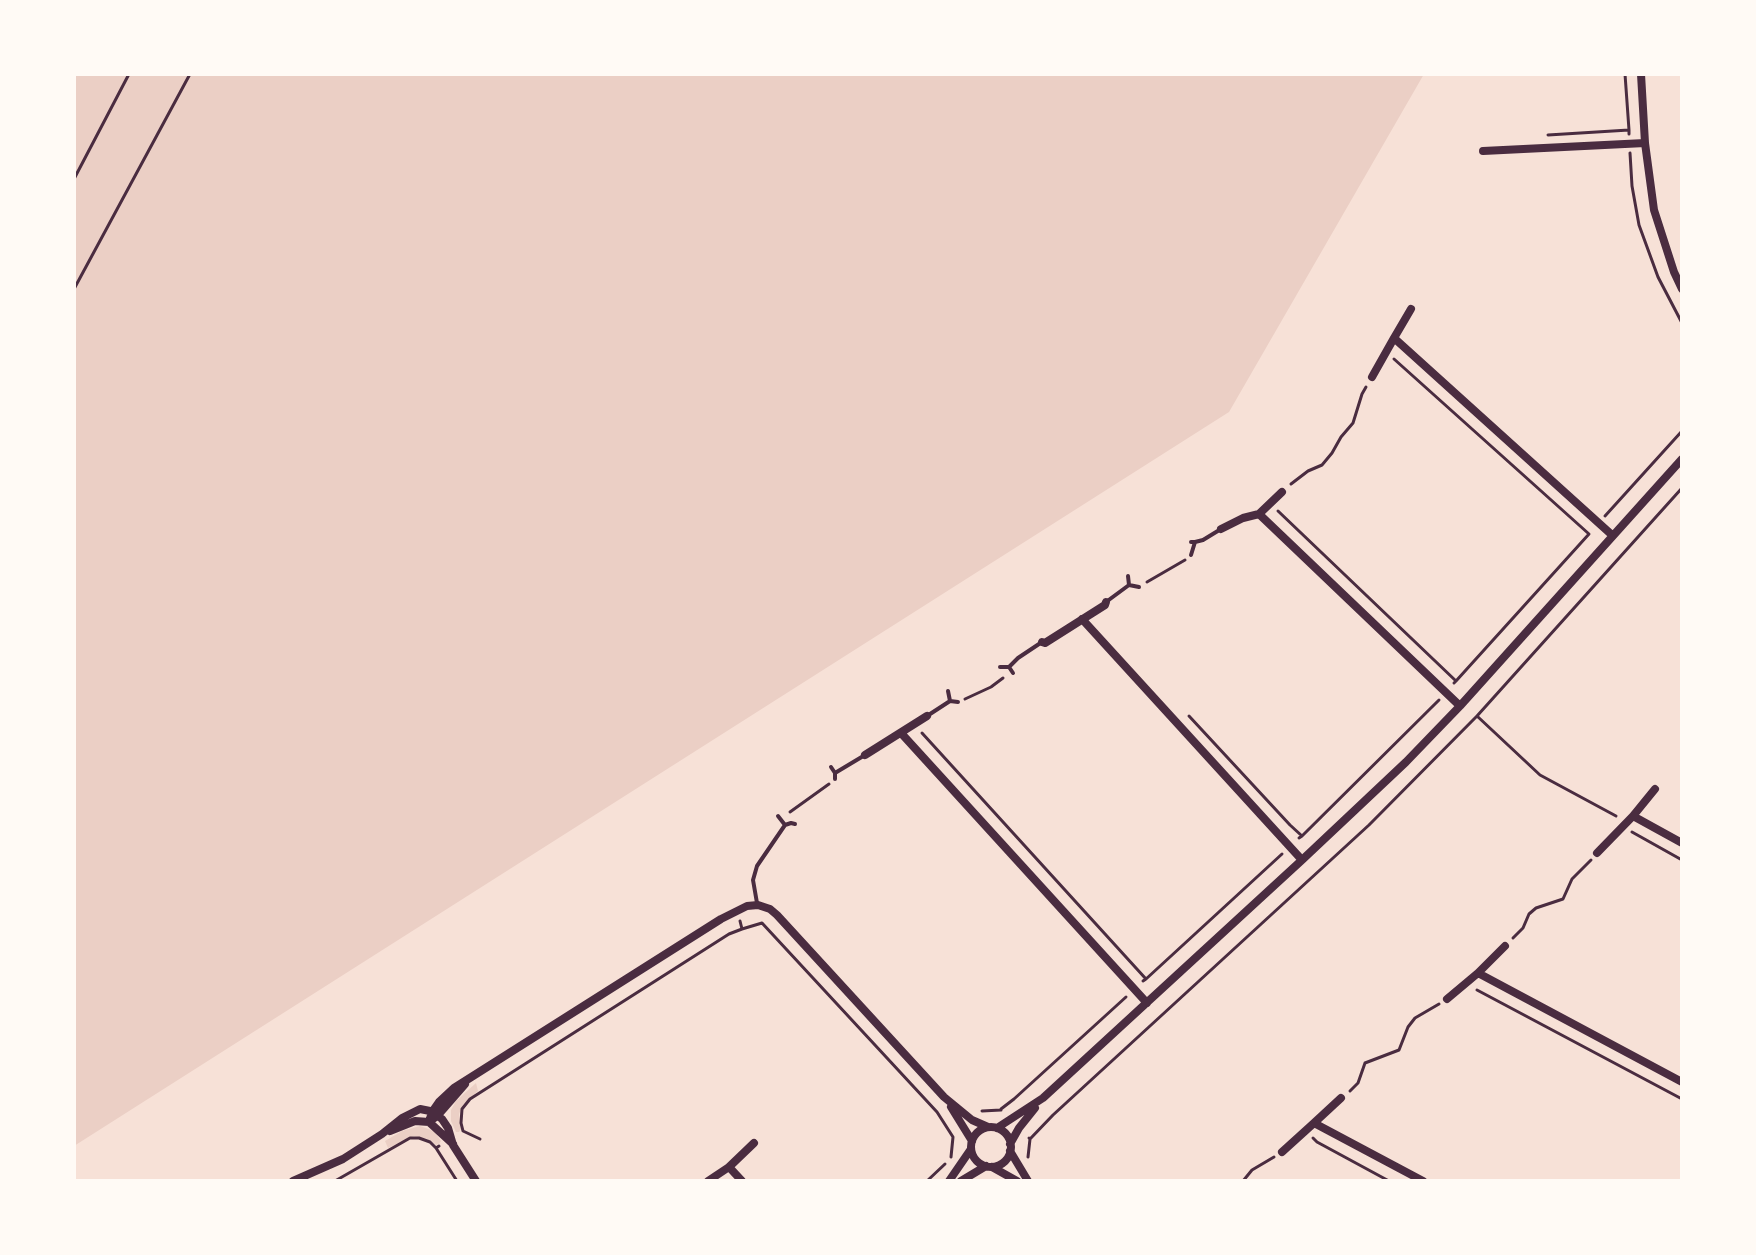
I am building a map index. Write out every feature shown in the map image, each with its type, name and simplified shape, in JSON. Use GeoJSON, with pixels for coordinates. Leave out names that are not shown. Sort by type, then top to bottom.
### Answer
{"type":"FeatureCollection","features":[{"type":"Feature","properties":{"kind":"street"},"geometry":{"type":"LineString","coordinates":[[1641,74],[1645,143],[1654,210],[1682,289]]}},
{"type":"Feature","properties":{"kind":"street"},"geometry":{"type":"LineString","coordinates":[[1483,151],[1645,143]]}},
{"type":"Feature","properties":{"kind":"street"},"geometry":{"type":"LineString","coordinates":[[1372,377],[1411,309]]}},
{"type":"Feature","properties":{"kind":"street"},"geometry":{"type":"LineString","coordinates":[[1394,338],[1612,535]]}},
{"type":"Feature","properties":{"kind":"street"},"geometry":{"type":"LineString","coordinates":[[949,1181],[978,1132],[1009,1121],[1043,1098],[1406,762],[1682,459]]}},
{"type":"Feature","properties":{"kind":"street"},"geometry":{"type":"LineString","coordinates":[[1221,529],[1259,514],[1282,492]]}},
{"type":"Feature","properties":{"kind":"street"},"geometry":{"type":"LineString","coordinates":[[1259,514],[1460,706]]}},
{"type":"Feature","properties":{"kind":"street"},"geometry":{"type":"LineString","coordinates":[[1042,642],[1045,643],[1106,602]]}},
{"type":"Feature","properties":{"kind":"street"},"geometry":{"type":"LineString","coordinates":[[1082,619],[1302,860]]}},
{"type":"Feature","properties":{"kind":"street"},"geometry":{"type":"LineString","coordinates":[[865,755],[927,716]]}},
{"type":"Feature","properties":{"kind":"street"},"geometry":{"type":"LineString","coordinates":[[901,733],[1147,1003]]}},
{"type":"Feature","properties":{"kind":"street"},"geometry":{"type":"LineString","coordinates":[[1597,853],[1655,789]]}},
{"type":"Feature","properties":{"kind":"street"},"geometry":{"type":"LineString","coordinates":[[1630,819],[1682,843]]}},
{"type":"Feature","properties":{"kind":"street"},"geometry":{"type":"LineString","coordinates":[[429,1122],[468,1080],[736,911],[758,905],[777,915],[944,1097],[965,1128],[976,1160],[1017,1181]]}},
{"type":"Feature","properties":{"kind":"street"},"geometry":{"type":"LineString","coordinates":[[1447,999],[1505,946]]}},
{"type":"Feature","properties":{"kind":"street"},"geometry":{"type":"LineString","coordinates":[[1478,973],[1682,1082]]}},
{"type":"Feature","properties":{"kind":"street"},"geometry":{"type":"LineString","coordinates":[[944,1097],[974,1121],[1006,1134],[1017,1165],[1028,1181]]}},
{"type":"Feature","properties":{"kind":"street"},"geometry":{"type":"LineString","coordinates":[[961,1181],[989,1166],[1004,1162],[1019,1128],[1043,1098]]}},
{"type":"Feature","properties":{"kind":"street"},"geometry":{"type":"LineString","coordinates":[[1282,1152],[1341,1098]]}},
{"type":"Feature","properties":{"kind":"street"},"geometry":{"type":"LineString","coordinates":[[293,1181],[343,1159],[420,1109],[435,1114],[448,1128],[450,1143]]}},
{"type":"Feature","properties":{"kind":"street"},"geometry":{"type":"LineString","coordinates":[[382,1134],[415,1121],[429,1122],[450,1143],[476,1181]]}},
{"type":"Feature","properties":{"kind":"street"},"geometry":{"type":"LineString","coordinates":[[1311,1126],[1423,1181]]}},
{"type":"Feature","properties":{"kind":"street"},"geometry":{"type":"LineString","coordinates":[[708,1181],[729,1167],[754,1143]]}},
{"type":"Feature","properties":{"kind":"street"},"geometry":{"type":"LineString","coordinates":[[729,1167],[742,1181]]}},
{"type":"Feature","properties":{"kind":"lane"},"geometry":{"type":"LineString","coordinates":[[1191,555],[1193,542],[1221,529]]}},
{"type":"Feature","properties":{"kind":"lane"},"geometry":{"type":"LineString","coordinates":[[1128,576],[1129,585]]}},
{"type":"Feature","properties":{"kind":"lane"},"geometry":{"type":"LineString","coordinates":[[1106,602],[1129,585],[1139,587]]}},
{"type":"Feature","properties":{"kind":"lane"},"geometry":{"type":"LineString","coordinates":[[1000,667],[1009,667],[1042,642]]}},
{"type":"Feature","properties":{"kind":"lane"},"geometry":{"type":"LineString","coordinates":[[1009,667],[1013,673]]}},
{"type":"Feature","properties":{"kind":"lane"},"geometry":{"type":"LineString","coordinates":[[948,691],[950,701]]}},
{"type":"Feature","properties":{"kind":"lane"},"geometry":{"type":"LineString","coordinates":[[927,716],[950,701],[958,702]]}},
{"type":"Feature","properties":{"kind":"lane"},"geometry":{"type":"LineString","coordinates":[[831,767],[835,776],[865,755]]}},
{"type":"Feature","properties":{"kind":"lane"},"geometry":{"type":"LineString","coordinates":[[758,905],[754,887],[757,866],[782,821],[795,824]]}},
{"type":"Feature","properties":{"kind":"path"},"geometry":{"type":"LineString","coordinates":[[74,179],[129,74]]}},
{"type":"Feature","properties":{"kind":"path"},"geometry":{"type":"LineString","coordinates":[[74,289],[190,74]]}},
{"type":"Feature","properties":{"kind":"path"},"geometry":{"type":"LineString","coordinates":[[1625,74],[1632,186],[1639,225],[1658,277],[1682,323]]}},
{"type":"Feature","properties":{"kind":"path"},"geometry":{"type":"LineString","coordinates":[[1549,135],[1629,130]]}},
{"type":"Feature","properties":{"kind":"path"},"geometry":{"type":"LineString","coordinates":[[974,1121],[983,1110],[1001,1109],[1014,1099],[1302,836],[1400,741],[1589,534],[1401,364],[1385,354]]}},
{"type":"Feature","properties":{"kind":"path"},"geometry":{"type":"LineString","coordinates":[[1282,492],[1308,471],[1322,465],[1332,453],[1353,423],[1362,394],[1372,377]]}},
{"type":"Feature","properties":{"kind":"path"},"geometry":{"type":"LineString","coordinates":[[1599,523],[1682,431]]}},
{"type":"Feature","properties":{"kind":"path"},"geometry":{"type":"LineString","coordinates":[[1017,1165],[1029,1156],[1030,1139],[1037,1130],[1369,825],[1477,716],[1682,488]]}},
{"type":"Feature","properties":{"kind":"path"},"geometry":{"type":"LineString","coordinates":[[1268,505],[1456,681]]}},
{"type":"Feature","properties":{"kind":"path"},"geometry":{"type":"LineString","coordinates":[[1139,587],[1191,555]]}},
{"type":"Feature","properties":{"kind":"path"},"geometry":{"type":"LineString","coordinates":[[958,702],[1013,673]]}},
{"type":"Feature","properties":{"kind":"path"},"geometry":{"type":"LineString","coordinates":[[1182,709],[1302,836]]}},
{"type":"Feature","properties":{"kind":"path"},"geometry":{"type":"LineString","coordinates":[[1477,716],[1540,775],[1630,819],[1633,833],[1682,860]]}},
{"type":"Feature","properties":{"kind":"path"},"geometry":{"type":"LineString","coordinates":[[914,725],[1146,979]]}},
{"type":"Feature","properties":{"kind":"path"},"geometry":{"type":"LineString","coordinates":[[782,821],[835,776]]}},
{"type":"Feature","properties":{"kind":"path"},"geometry":{"type":"LineString","coordinates":[[1505,946],[1523,928],[1529,914],[1536,908],[1563,899],[1572,879],[1597,853]]}},
{"type":"Feature","properties":{"kind":"path"},"geometry":{"type":"LineString","coordinates":[[736,911],[742,929]]}},
{"type":"Feature","properties":{"kind":"path"},"geometry":{"type":"LineString","coordinates":[[480,1139],[463,1131],[462,1109],[470,1099],[729,934],[762,923],[937,1112],[953,1137],[950,1158],[927,1181]]}},
{"type":"Feature","properties":{"kind":"path"},"geometry":{"type":"LineString","coordinates":[[1470,980],[1476,989],[1682,1099]]}},
{"type":"Feature","properties":{"kind":"path"},"geometry":{"type":"LineString","coordinates":[[1341,1098],[1358,1083],[1365,1063],[1399,1050],[1415,1018],[1447,999]]}},
{"type":"Feature","properties":{"kind":"path"},"geometry":{"type":"LineString","coordinates":[[1001,1109],[1009,1121]]}},
{"type":"Feature","properties":{"kind":"path"},"geometry":{"type":"LineString","coordinates":[[1311,1126],[1314,1141],[1389,1181]]}},
{"type":"Feature","properties":{"kind":"path"},"geometry":{"type":"LineString","coordinates":[[953,1137],[965,1128]]}},
{"type":"Feature","properties":{"kind":"path"},"geometry":{"type":"LineString","coordinates":[[335,1181],[410,1138],[425,1140],[436,1148],[457,1181]]}},
{"type":"Feature","properties":{"kind":"path"},"geometry":{"type":"LineString","coordinates":[[436,1148],[450,1143]]}},
{"type":"Feature","properties":{"kind":"path"},"geometry":{"type":"LineString","coordinates":[[1243,1181],[1252,1170],[1282,1152]]}},
{"type":"Feature","properties":{"kind":"shaded area"},"geometry":{"type":"Polygon","coordinates":[[[74,74],[1424,74],[1229,412],[74,1146],[74,74]]]}},
{"type":"Feature","properties":{"kind":"shaded area"},"geometry":{"type":"Polygon","coordinates":[[[476,1083],[478,1091],[463,1105],[459,1114],[461,1129],[456,1132],[451,1121],[451,1110],[456,1101],[476,1083]]]}},
{"type":"Feature","properties":{"kind":"shaded area"},"geometry":{"type":"Polygon","coordinates":[[[420,1126],[434,1131],[441,1141],[439,1144],[414,1136],[388,1148],[385,1141],[402,1131],[420,1126]]]}}]}
